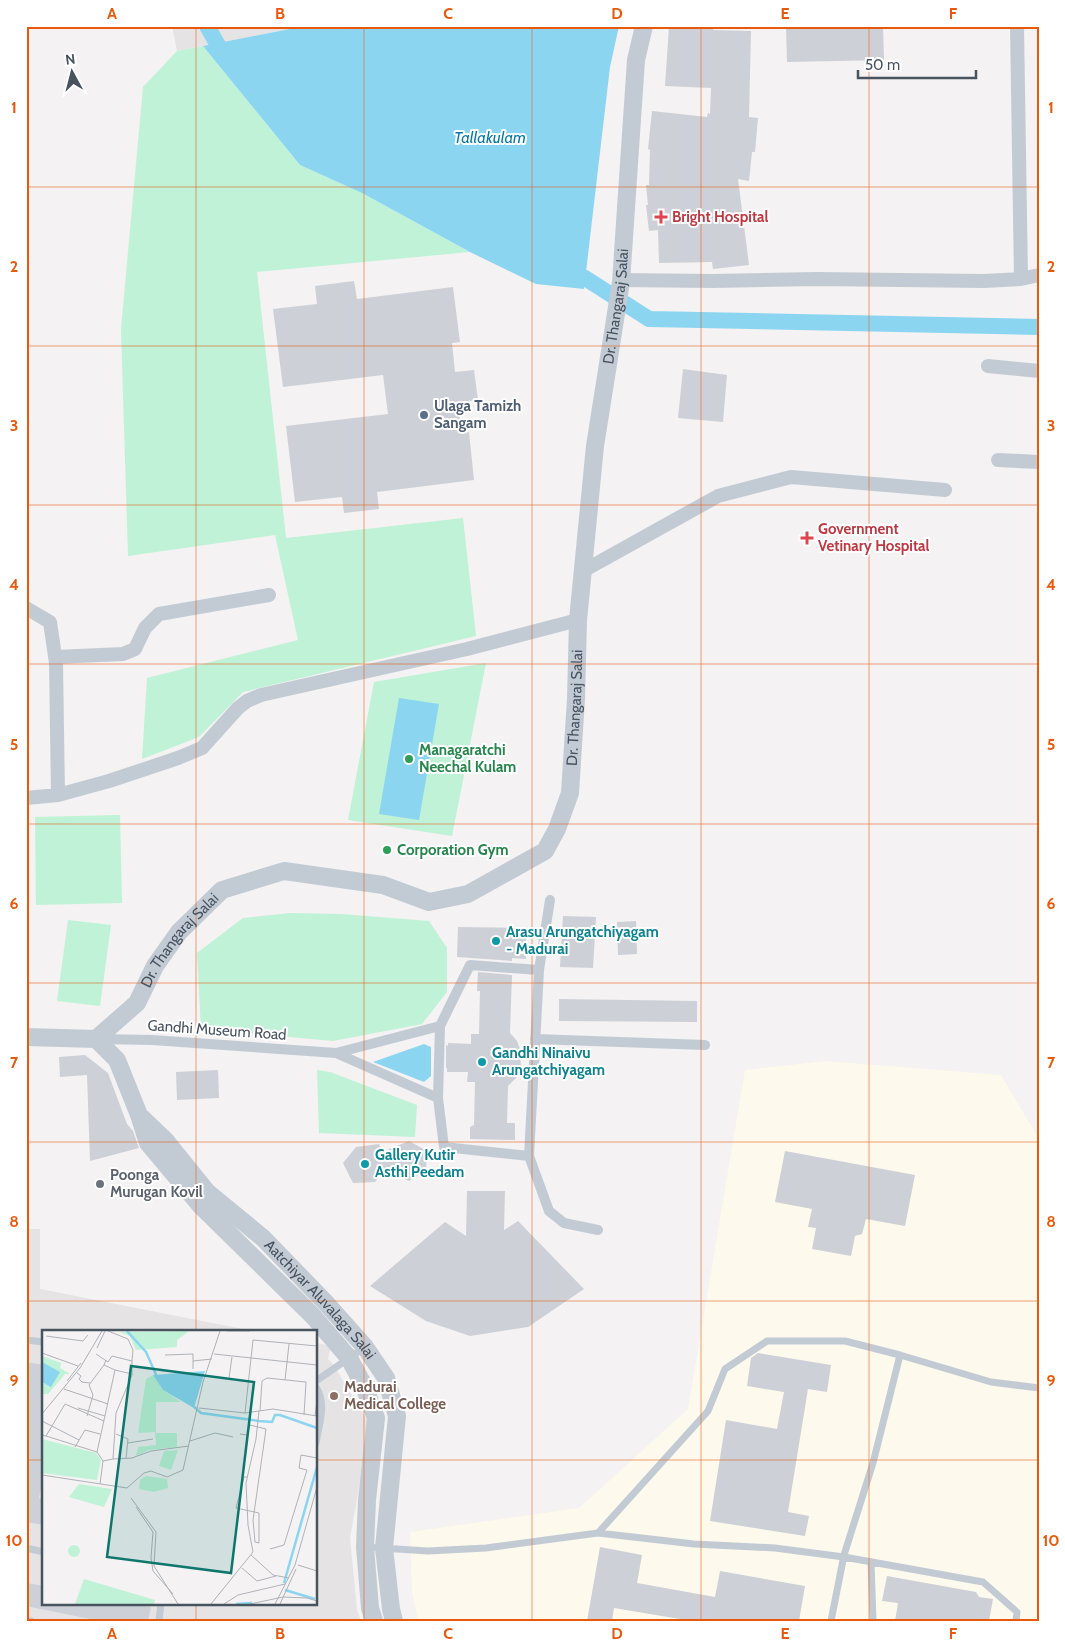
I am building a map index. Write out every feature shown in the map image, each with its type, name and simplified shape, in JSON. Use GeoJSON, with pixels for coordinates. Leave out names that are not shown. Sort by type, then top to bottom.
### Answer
{"type":"FeatureCollection","features":[{"type":"Feature","properties":{"kind":"street","name":"Dr. Thangaraj Salai"},"geometry":{"type":"LineString","coordinates":[[96,1039],[136,1003],[154,966],[179,932],[222,890],[284,871],[383,885],[429,902],[468,894],[545,851],[557,829],[570,793],[576,699],[578,620],[595,446],[621,281],[636,60],[644,26]]}},
{"type":"Feature","properties":{"kind":"street"},"geometry":{"type":"LineString","coordinates":[[1016,26],[1022,279]]}},
{"type":"Feature","properties":{"kind":"street"},"geometry":{"type":"LineString","coordinates":[[621,281],[827,279],[983,281],[1022,279],[1039,275]]}},
{"type":"Feature","properties":{"kind":"street"},"geometry":{"type":"LineString","coordinates":[[988,366],[1039,371]]}},
{"type":"Feature","properties":{"kind":"street"},"geometry":{"type":"LineString","coordinates":[[998,460],[1039,462]]}},
{"type":"Feature","properties":{"kind":"street"},"geometry":{"type":"LineString","coordinates":[[583,571],[718,496],[791,476],[945,490]]}},
{"type":"Feature","properties":{"kind":"street"},"geometry":{"type":"LineString","coordinates":[[55,657],[122,654],[135,649],[145,628],[159,614],[269,595]]}},
{"type":"Feature","properties":{"kind":"street"},"geometry":{"type":"LineString","coordinates":[[26,608],[50,622],[55,657],[58,795]]}},
{"type":"Feature","properties":{"kind":"street"},"geometry":{"type":"LineString","coordinates":[[26,798],[58,795],[110,781],[202,748],[238,708],[247,701],[262,695],[467,649],[578,620]]}},
{"type":"Feature","properties":{"kind":"street"},"geometry":{"type":"LineString","coordinates":[[550,900],[539,970],[529,1156],[549,1212],[564,1223],[598,1230]]}},
{"type":"Feature","properties":{"kind":"street"},"geometry":{"type":"LineString","coordinates":[[529,1156],[444,1147],[438,1098],[440,1026],[470,965],[539,970]]}},
{"type":"Feature","properties":{"kind":"street","name":"Gandhi Museum Road"},"geometry":{"type":"LineString","coordinates":[[96,1039],[152,1040],[336,1053],[440,1026]]}},
{"type":"Feature","properties":{"kind":"street"},"geometry":{"type":"LineString","coordinates":[[26,1037],[96,1039]]}},
{"type":"Feature","properties":{"kind":"street","name":"Aatchiyar Aluvalaga Salai"},"geometry":{"type":"LineString","coordinates":[[96,1039],[117,1060],[148,1143],[200,1205],[312,1315],[348,1358],[364,1386],[376,1418],[367,1500],[365,1547],[370,1608],[374,1621]]}},
{"type":"Feature","properties":{"kind":"street"},"geometry":{"type":"LineString","coordinates":[[535,1039],[705,1045]]}},
{"type":"Feature","properties":{"kind":"street","name":"Gandhi Museum Road"},"geometry":{"type":"LineString","coordinates":[[336,1053],[438,1098]]}},
{"type":"Feature","properties":{"kind":"street","name":"Aatchiyar Aluvalaga Salai"},"geometry":{"type":"LineString","coordinates":[[139,1115],[165,1140],[207,1192],[262,1238],[325,1302],[365,1347],[386,1378],[397,1416],[384,1548],[394,1621]]}},
{"type":"Feature","properties":{"kind":"lane"},"geometry":{"type":"LineString","coordinates":[[26,1340],[42,1342]]}},
{"type":"Feature","properties":{"kind":"lane"},"geometry":{"type":"LineString","coordinates":[[598,1533],[708,1412],[725,1369],[767,1341],[845,1342],[900,1355],[991,1382],[1039,1388]]}},
{"type":"Feature","properties":{"kind":"lane"},"geometry":{"type":"LineString","coordinates":[[318,1380],[365,1347]]}},
{"type":"Feature","properties":{"kind":"lane"},"geometry":{"type":"LineString","coordinates":[[831,1621],[844,1557],[873,1462],[900,1355]]}},
{"type":"Feature","properties":{"kind":"lane"},"geometry":{"type":"LineString","coordinates":[[318,1390],[322,1405],[318,1430]]}},
{"type":"Feature","properties":{"kind":"lane"},"geometry":{"type":"LineString","coordinates":[[365,1547],[428,1551],[486,1548],[598,1533],[694,1544],[775,1548],[844,1557],[983,1582],[1017,1612],[1016,1621]]}},
{"type":"Feature","properties":{"kind":"lane"},"geometry":{"type":"LineString","coordinates":[[26,1548],[42,1552]]}},
{"type":"Feature","properties":{"kind":"lane"},"geometry":{"type":"LineString","coordinates":[[870,1562],[872,1621]]}},
{"type":"Feature","properties":{"kind":"lane"},"geometry":{"type":"LineString","coordinates":[[158,1621],[161,1604]]}},
{"type":"Feature","properties":{"kind":"lane"},"geometry":{"type":"LineString","coordinates":[[26,1620],[31,1621]]}},
{"type":"Feature","properties":{"kind":"shaded area"},"geometry":{"type":"Polygon","coordinates":[[[172,26],[305,26],[177,51],[172,26]]]}},
{"type":"Feature","properties":{"kind":"shaded area"},"geometry":{"type":"Polygon","coordinates":[[[825,1061],[1001,1075],[1039,1139],[1039,1621],[418,1621],[412,1591],[410,1532],[579,1508],[688,1409],[745,1070],[825,1061]]]}},
{"type":"Feature","properties":{"kind":"shaded area","name":"Madurai Medical College"},"geometry":{"type":"Polygon","coordinates":[[[26,1229],[40,1229],[40,1289],[248,1330],[42,1330],[42,1604],[318,1604],[318,1343],[331,1346],[328,1359],[333,1364],[370,1425],[350,1538],[357,1610],[361,1621],[26,1621],[26,1229]]]}},
{"type":"Feature","properties":{"kind":"green space"},"geometry":{"type":"Polygon","coordinates":[[[203,46],[300,165],[362,193],[470,252],[257,272],[286,538],[463,518],[476,636],[243,692],[199,737],[142,759],[147,678],[298,640],[275,535],[128,556],[121,329],[143,87],[177,51],[203,46]]]}},
{"type":"Feature","properties":{"kind":"green space"},"geometry":{"type":"Polygon","coordinates":[[[486,663],[452,836],[348,820],[374,682],[486,663]]]}},
{"type":"Feature","properties":{"kind":"green space"},"geometry":{"type":"Polygon","coordinates":[[[120,815],[122,903],[36,905],[35,817],[120,815]]]}},
{"type":"Feature","properties":{"kind":"green space"},"geometry":{"type":"Polygon","coordinates":[[[291,913],[341,914],[429,921],[447,948],[447,992],[422,1024],[333,1041],[201,1029],[197,953],[243,918],[291,913]]]}},
{"type":"Feature","properties":{"kind":"green space"},"geometry":{"type":"Polygon","coordinates":[[[68,920],[111,925],[100,1006],[57,1001],[68,920]]]}},
{"type":"Feature","properties":{"kind":"green space"},"geometry":{"type":"Polygon","coordinates":[[[317,1070],[330,1072],[417,1105],[415,1137],[319,1133],[317,1070]]]}},
{"type":"Feature","properties":{"kind":"water","name":"Tallakulam"},"geometry":{"type":"Polygon","coordinates":[[[305,26],[619,26],[610,67],[584,289],[536,284],[470,252],[362,193],[300,165],[203,46],[305,26]]]}},
{"type":"Feature","properties":{"kind":"water","name":"Managaratchi Neechal Kulam"},"geometry":{"type":"Polygon","coordinates":[[[399,698],[439,704],[419,820],[379,814],[399,698]]]}},
{"type":"Feature","properties":{"kind":"water"},"geometry":{"type":"Polygon","coordinates":[[[424,1044],[431,1047],[431,1076],[424,1082],[373,1062],[424,1044]]]}},
{"type":"Feature","properties":{"kind":"building"},"geometry":{"type":"Polygon","coordinates":[[[669,26],[702,26],[713,27],[713,30],[751,31],[749,117],[758,118],[755,152],[752,152],[749,181],[738,179],[749,265],[713,269],[712,262],[659,263],[658,230],[649,231],[646,205],[648,205],[646,185],[649,185],[650,150],[648,149],[652,111],[707,117],[708,113],[710,114],[711,88],[665,86],[669,26]]]}},
{"type":"Feature","properties":{"kind":"building"},"geometry":{"type":"Polygon","coordinates":[[[786,26],[883,26],[884,60],[787,62],[786,26]]]}},
{"type":"Feature","properties":{"kind":"building"},"geometry":{"type":"Polygon","coordinates":[[[354,281],[357,299],[453,287],[460,342],[452,343],[455,372],[474,370],[478,400],[458,402],[462,433],[469,432],[474,480],[377,492],[379,509],[344,513],[342,497],[295,502],[286,426],[388,414],[383,375],[283,387],[273,309],[317,304],[315,286],[354,281]]]}},
{"type":"Feature","properties":{"kind":"building"},"geometry":{"type":"Polygon","coordinates":[[[683,369],[727,375],[723,422],[678,418],[683,369]]]}},
{"type":"Feature","properties":{"kind":"building"},"geometry":{"type":"Polygon","coordinates":[[[563,916],[596,917],[593,968],[560,967],[563,916]]]}},
{"type":"Feature","properties":{"kind":"building"},"geometry":{"type":"Polygon","coordinates":[[[636,921],[637,954],[618,955],[617,922],[636,921]]]}},
{"type":"Feature","properties":{"kind":"building"},"geometry":{"type":"Polygon","coordinates":[[[458,927],[526,928],[526,959],[512,958],[512,961],[457,957],[458,927]]]}},
{"type":"Feature","properties":{"kind":"building"},"geometry":{"type":"Polygon","coordinates":[[[478,972],[512,975],[510,1033],[517,1041],[520,1049],[521,1069],[508,1086],[507,1123],[515,1123],[515,1140],[470,1139],[470,1127],[474,1125],[475,1082],[467,1082],[468,1072],[447,1072],[446,1068],[446,1045],[448,1046],[448,1043],[471,1044],[471,1034],[479,1034],[480,991],[477,991],[478,972]]]}},
{"type":"Feature","properties":{"kind":"building"},"geometry":{"type":"Polygon","coordinates":[[[559,999],[697,1001],[697,1022],[559,1021],[559,999]]]}},
{"type":"Feature","properties":{"kind":"building"},"geometry":{"type":"Polygon","coordinates":[[[85,1055],[108,1073],[127,1124],[133,1131],[139,1148],[90,1161],[87,1075],[60,1077],[59,1057],[85,1055]]]}},
{"type":"Feature","properties":{"kind":"building"},"geometry":{"type":"Polygon","coordinates":[[[218,1070],[219,1098],[177,1100],[176,1072],[218,1070]]]}},
{"type":"Feature","properties":{"kind":"building"},"geometry":{"type":"Polygon","coordinates":[[[409,1141],[427,1151],[426,1170],[409,1181],[384,1169],[375,1182],[353,1183],[343,1163],[356,1147],[379,1144],[382,1152],[409,1141]]]}},
{"type":"Feature","properties":{"kind":"building"},"geometry":{"type":"Polygon","coordinates":[[[785,1151],[915,1175],[905,1226],[866,1219],[862,1234],[855,1236],[851,1256],[812,1249],[816,1228],[808,1227],[812,1209],[775,1202],[785,1151]]]}},
{"type":"Feature","properties":{"kind":"building"},"geometry":{"type":"Polygon","coordinates":[[[467,1191],[505,1191],[504,1230],[518,1221],[584,1289],[528,1327],[470,1336],[426,1321],[370,1286],[445,1222],[466,1236],[467,1191]]]}},
{"type":"Feature","properties":{"kind":"building"},"geometry":{"type":"Polygon","coordinates":[[[758,1353],[831,1365],[827,1392],[808,1389],[788,1512],[809,1516],[805,1536],[710,1521],[726,1420],[777,1429],[784,1392],[747,1386],[751,1358],[758,1353]]]}},
{"type":"Feature","properties":{"kind":"building"},"geometry":{"type":"Polygon","coordinates":[[[26,1362],[42,1365],[42,1482],[39,1498],[42,1498],[42,1525],[26,1522],[26,1362]]]}},
{"type":"Feature","properties":{"kind":"building"},"geometry":{"type":"Polygon","coordinates":[[[600,1547],[642,1555],[637,1583],[715,1597],[720,1571],[805,1586],[799,1621],[692,1621],[614,1608],[612,1621],[587,1621],[600,1547]]]}},
{"type":"Feature","properties":{"kind":"building"},"geometry":{"type":"Polygon","coordinates":[[[887,1576],[976,1592],[979,1597],[993,1599],[989,1621],[895,1621],[898,1603],[882,1601],[887,1576]]]}},
{"type":"Feature","properties":{"kind":"building"},"geometry":{"type":"Polygon","coordinates":[[[26,1583],[42,1586],[42,1604],[135,1604],[151,1607],[148,1621],[100,1621],[26,1606],[26,1583]]]}},
{"type":"Feature","properties":{"kind":"waterway"},"geometry":{"type":"LineString","coordinates":[[207,26],[227,61]]}},
{"type":"Feature","properties":{"kind":"waterway"},"geometry":{"type":"LineString","coordinates":[[565,270],[585,278],[649,319],[1039,327]]}},
{"type":"Feature","properties":{"kind":"place","name":"Bright Hospital"},"geometry":{"type":"Point","coordinates":[661,217]}},
{"type":"Feature","properties":{"kind":"place","name":"Ulaga Tamizh Sangam"},"geometry":{"type":"Point","coordinates":[424,415]}},
{"type":"Feature","properties":{"kind":"place","name":"Government Vetinary Hospital"},"geometry":{"type":"Point","coordinates":[807,538]}},
{"type":"Feature","properties":{"kind":"place","name":"Managaratchi Neechal Kulam"},"geometry":{"type":"Point","coordinates":[409,759]}},
{"type":"Feature","properties":{"kind":"place","name":"Corporation Gym"},"geometry":{"type":"Point","coordinates":[387,850]}},
{"type":"Feature","properties":{"kind":"place","name":"Arasu Arungatchiyagam - Madurai"},"geometry":{"type":"Point","coordinates":[496,941]}},
{"type":"Feature","properties":{"kind":"place","name":"Gandhi Ninaivu Arungatchiyagam"},"geometry":{"type":"Point","coordinates":[482,1062]}},
{"type":"Feature","properties":{"kind":"place","name":"Gallery Kutir Asthi Peedam"},"geometry":{"type":"Point","coordinates":[365,1164]}},
{"type":"Feature","properties":{"kind":"place","name":"Poonga Murugan Kovil"},"geometry":{"type":"Point","coordinates":[100,1184]}},
{"type":"Feature","properties":{"kind":"place","name":"Madurai Medical College"},"geometry":{"type":"Point","coordinates":[334,1396]}}]}
